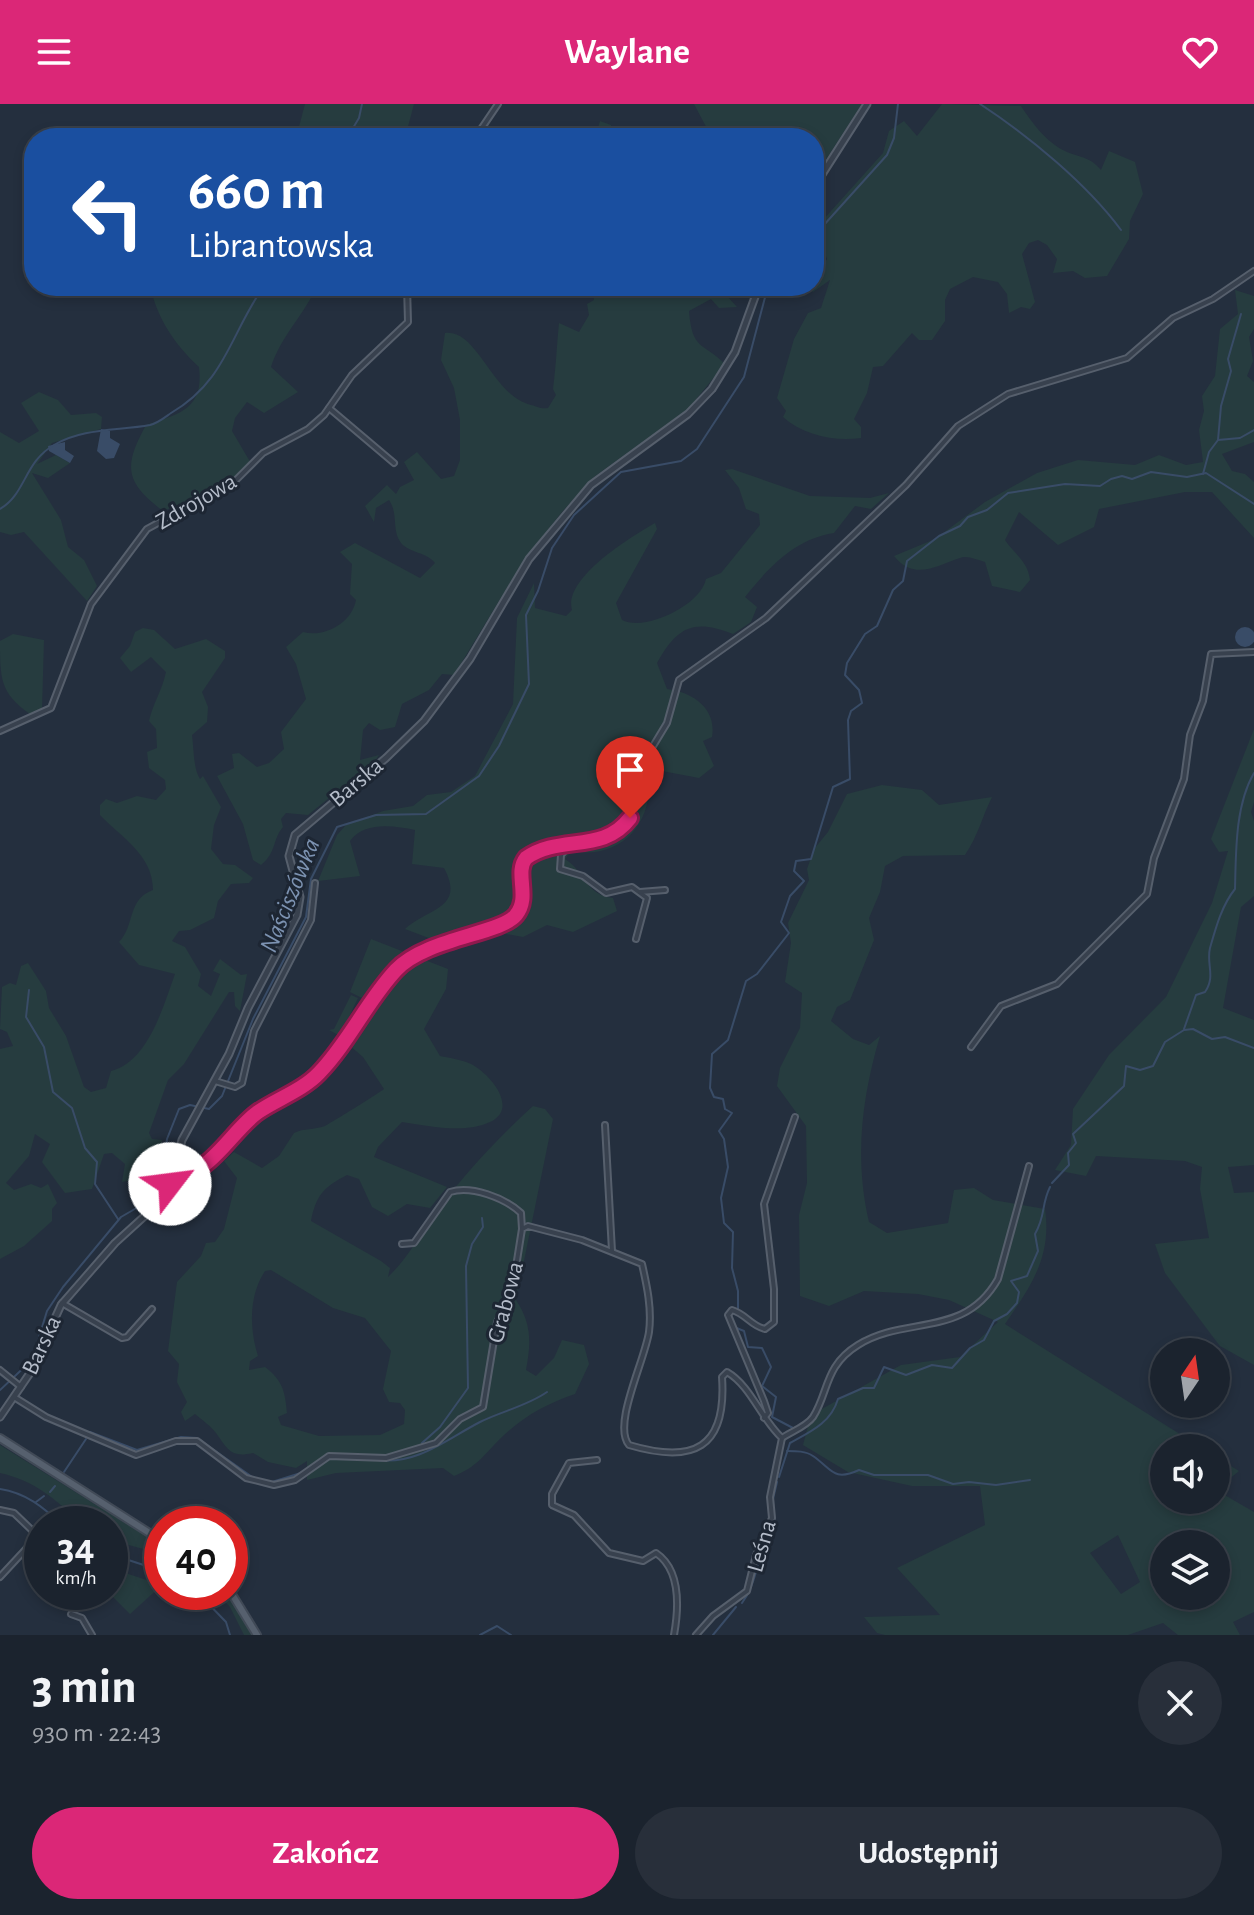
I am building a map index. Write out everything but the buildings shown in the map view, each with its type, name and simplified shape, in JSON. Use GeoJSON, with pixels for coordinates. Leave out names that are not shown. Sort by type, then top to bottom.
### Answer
{"type":"FeatureCollection","features":[{"type":"Feature","properties":{"kind":"main road"},"geometry":{"type":"LineString","coordinates":[[0,1438],[144,1530]]}},
{"type":"Feature","properties":{"kind":"main road"},"geometry":{"type":"LineString","coordinates":[[242,1610],[257,1635]]}},
{"type":"Feature","properties":{"kind":"street"},"geometry":{"type":"LineString","coordinates":[[482,128],[498,104]]}},
{"type":"Feature","properties":{"kind":"street"},"geometry":{"type":"LineString","coordinates":[[824,171],[867,104]]}},
{"type":"Feature","properties":{"kind":"street"},"geometry":{"type":"LineString","coordinates":[[172,1176],[184,1176],[208,1161],[253,1115],[320,1072],[389,978],[408,959],[450,939],[512,919],[522,904],[524,886],[521,868],[526,858],[548,846],[602,840],[623,828],[636,805],[641,766],[667,723],[676,689],[684,675],[766,618],[906,485],[958,426],[1008,394],[1127,358],[1173,318],[1213,299],[1254,271]]}},
{"type":"Feature","properties":{"kind":"street","name":"Zdrojowa"},"geometry":{"type":"LineString","coordinates":[[0,731],[46,713],[51,708],[91,604],[147,529],[235,481],[263,453],[308,429],[329,408],[352,375],[408,322],[407,296]]}},
{"type":"Feature","properties":{"kind":"street","name":"Barska"},"geometry":{"type":"LineString","coordinates":[[2,1413],[21,1387],[62,1303],[115,1243],[159,1203],[172,1176],[179,1147],[204,1100],[218,1082],[297,915],[300,897],[289,856],[295,835],[386,758],[424,721],[470,659],[529,559],[591,485],[675,424],[712,389],[735,352],[755,296]]}},
{"type":"Feature","properties":{"kind":"street"},"geometry":{"type":"LineString","coordinates":[[329,408],[394,463]]}},
{"type":"Feature","properties":{"kind":"street"},"geometry":{"type":"LineString","coordinates":[[971,1047],[1001,1006],[1057,984],[1106,934],[1140,906],[1147,894],[1154,858],[1177,803],[1190,735],[1203,701],[1207,662],[1211,654],[1254,652]]}},
{"type":"Feature","properties":{"kind":"street"},"geometry":{"type":"LineString","coordinates":[[571,843],[561,855],[560,869],[583,876],[606,893],[632,887],[647,898],[636,939]]}},
{"type":"Feature","properties":{"kind":"street"},"geometry":{"type":"LineString","coordinates":[[218,1082],[232,1087],[242,1083],[254,1031],[311,920],[315,883]]}},
{"type":"Feature","properties":{"kind":"street"},"geometry":{"type":"LineString","coordinates":[[640,892],[665,890]]}},
{"type":"Feature","properties":{"kind":"street"},"geometry":{"type":"LineString","coordinates":[[764,1418],[768,1413],[764,1401],[728,1315],[732,1310],[740,1312],[754,1326],[765,1329],[774,1322],[774,1289],[764,1204],[795,1117]]}},
{"type":"Feature","properties":{"kind":"street"},"geometry":{"type":"LineString","coordinates":[[605,1125],[613,1252]]}},
{"type":"Feature","properties":{"kind":"street"},"geometry":{"type":"LineString","coordinates":[[780,1436],[812,1419],[829,1376],[855,1346],[881,1336],[964,1315],[984,1299],[998,1279],[1029,1166]]}},
{"type":"Feature","properties":{"kind":"street"},"geometry":{"type":"LineString","coordinates":[[402,1244],[414,1243],[450,1192],[460,1189],[513,1206],[521,1213],[522,1229]]}},
{"type":"Feature","properties":{"kind":"street","name":"Grabowa"},"geometry":{"type":"LineString","coordinates":[[14,1397],[46,1417],[136,1455],[176,1441],[197,1441],[246,1478],[261,1484],[292,1481],[329,1456],[386,1458],[436,1443],[460,1419],[483,1407],[497,1322],[512,1292],[522,1229],[528,1226],[642,1264],[649,1302],[649,1330],[622,1427],[629,1445],[661,1455],[679,1454],[716,1432],[723,1418],[722,1377],[727,1372],[739,1379],[764,1418],[780,1436]]}},
{"type":"Feature","properties":{"kind":"street"},"geometry":{"type":"LineString","coordinates":[[62,1303],[122,1338],[127,1337],[152,1309]]}},
{"type":"Feature","properties":{"kind":"street"},"geometry":{"type":"LineString","coordinates":[[0,1370],[21,1387]]}},
{"type":"Feature","properties":{"kind":"street","name":"Leśna"},"geometry":{"type":"LineString","coordinates":[[696,1635],[713,1616],[747,1591],[756,1555],[772,1518],[770,1497],[780,1436]]}},
{"type":"Feature","properties":{"kind":"street"},"geometry":{"type":"LineString","coordinates":[[597,1460],[569,1463],[552,1494],[552,1505],[574,1515],[609,1553],[643,1561],[656,1553],[669,1562],[674,1571],[674,1635]]}},
{"type":"Feature","properties":{"kind":"street"},"geometry":{"type":"LineString","coordinates":[[0,1510],[14,1513],[38,1536],[0,1577]]}},
{"type":"Feature","properties":{"kind":"street"},"geometry":{"type":"LineString","coordinates":[[71,1614],[82,1618],[92,1635]]}},
{"type":"Feature","properties":{"kind":"green space"},"geometry":{"type":"Polygon","coordinates":[[[305,104],[414,104],[408,128],[299,128],[305,104]]]}},
{"type":"Feature","properties":{"kind":"green space"},"geometry":{"type":"Polygon","coordinates":[[[694,104],[862,104],[824,163],[824,128],[707,128],[694,104]]]}},
{"type":"Feature","properties":{"kind":"green space"},"geometry":{"type":"Polygon","coordinates":[[[942,104],[1021,106],[1053,144],[1089,160],[1101,170],[1109,151],[1135,162],[1143,194],[1130,221],[1129,239],[1107,276],[1085,278],[1073,271],[1053,273],[1057,259],[1047,245],[1038,240],[1029,243],[1022,254],[1035,302],[1030,309],[1021,307],[1009,313],[1007,294],[998,282],[973,277],[950,289],[945,300],[945,321],[932,340],[919,340],[912,333],[883,366],[873,367],[867,393],[854,419],[861,427],[861,438],[830,438],[810,433],[783,417],[786,411],[777,398],[794,339],[808,313],[821,308],[830,280],[824,284],[824,264],[827,259],[824,251],[824,219],[883,153],[889,131],[904,121],[917,136],[942,104]]]}},
{"type":"Feature","properties":{"kind":"green space"},"geometry":{"type":"Polygon","coordinates":[[[600,121],[611,128],[598,128],[600,121]]]}},
{"type":"Feature","properties":{"kind":"green space"},"geometry":{"type":"Polygon","coordinates":[[[1235,290],[1254,296],[1254,329],[1249,337],[1253,361],[1247,376],[1254,382],[1254,442],[1222,454],[1232,471],[1245,474],[1254,482],[1254,538],[1212,492],[1185,492],[1099,509],[1094,527],[1058,545],[1019,512],[1005,540],[1029,573],[1030,580],[1020,592],[992,586],[985,562],[969,557],[917,570],[902,564],[894,556],[935,539],[985,502],[1037,473],[1078,460],[1135,465],[1159,455],[1186,465],[1203,462],[1199,430],[1204,411],[1202,396],[1215,376],[1220,329],[1238,314],[1235,290]]]}},
{"type":"Feature","properties":{"kind":"green space"},"geometry":{"type":"Polygon","coordinates":[[[153,296],[312,296],[271,367],[298,392],[264,413],[247,402],[235,418],[232,431],[252,465],[216,490],[163,511],[150,501],[135,482],[131,463],[134,452],[146,425],[187,408],[198,392],[200,381],[199,367],[182,350],[157,309],[153,296]]]}},
{"type":"Feature","properties":{"kind":"green space"},"geometry":{"type":"Polygon","coordinates":[[[594,296],[727,296],[737,307],[719,308],[711,299],[689,311],[696,340],[725,364],[688,409],[594,477],[524,560],[454,675],[442,674],[429,690],[402,704],[395,727],[380,730],[369,723],[363,730],[360,760],[379,755],[375,761],[308,815],[286,813],[281,819],[283,827],[272,851],[261,865],[253,860],[243,824],[217,776],[234,768],[232,754],[239,753],[257,767],[269,763],[284,749],[281,732],[306,699],[296,664],[286,647],[303,632],[320,633],[336,627],[349,616],[356,600],[350,594],[352,564],[340,552],[355,543],[420,578],[435,563],[401,543],[389,500],[376,508],[374,522],[365,506],[387,485],[396,494],[400,487],[414,480],[404,462],[417,452],[441,479],[454,476],[460,460],[460,420],[454,388],[441,360],[445,333],[467,341],[517,399],[548,408],[556,395],[553,389],[559,323],[579,332],[589,315],[587,304],[594,300],[594,296]]]}},
{"type":"Feature","properties":{"kind":"green space"},"geometry":{"type":"Polygon","coordinates":[[[39,392],[58,400],[71,415],[96,413],[102,417],[101,429],[52,443],[37,464],[56,455],[70,463],[48,478],[32,473],[61,520],[68,547],[84,560],[97,586],[87,601],[24,532],[11,535],[0,532],[0,432],[19,443],[39,431],[21,403],[39,392]]]}},
{"type":"Feature","properties":{"kind":"green space"},"geometry":{"type":"Polygon","coordinates":[[[732,469],[810,496],[870,498],[889,493],[871,509],[855,506],[834,533],[807,541],[773,565],[745,597],[757,607],[751,622],[733,634],[708,627],[689,629],[672,640],[665,650],[657,663],[667,689],[694,698],[711,718],[712,737],[703,741],[714,766],[699,778],[662,771],[649,776],[645,810],[630,835],[604,850],[571,851],[565,859],[591,888],[613,898],[617,911],[573,932],[547,925],[523,937],[473,928],[434,940],[405,929],[447,900],[450,882],[444,868],[412,864],[415,830],[398,827],[380,826],[364,830],[350,841],[360,876],[318,881],[337,835],[346,825],[383,811],[413,806],[427,795],[451,792],[475,776],[513,704],[517,618],[534,583],[535,608],[566,616],[572,610],[572,598],[578,585],[588,572],[616,548],[655,523],[657,529],[616,603],[622,620],[644,622],[671,614],[694,598],[706,579],[721,573],[760,525],[759,514],[746,509],[739,488],[725,470],[732,469]]]}},
{"type":"Feature","properties":{"kind":"green space"},"geometry":{"type":"Polygon","coordinates":[[[143,628],[154,630],[175,649],[206,639],[225,651],[225,658],[202,692],[208,707],[207,722],[192,735],[194,758],[200,779],[203,776],[221,807],[214,825],[211,849],[223,864],[235,865],[253,878],[249,883],[231,884],[218,901],[214,918],[190,930],[179,931],[172,941],[185,947],[201,974],[198,986],[211,996],[220,974],[213,971],[220,959],[241,975],[247,974],[240,1011],[235,1006],[234,992],[229,992],[184,1064],[168,1080],[149,1133],[152,1139],[162,1140],[157,1184],[136,1179],[122,1182],[125,1164],[112,1153],[104,1154],[92,1189],[65,1193],[42,1162],[50,1144],[35,1134],[29,1156],[6,1183],[14,1190],[31,1184],[41,1188],[48,1184],[57,1203],[52,1209],[52,1221],[24,1246],[0,1259],[0,1049],[13,1046],[7,1032],[0,1029],[2,987],[10,983],[16,985],[21,966],[28,963],[46,991],[49,1008],[66,1036],[84,1087],[91,1092],[106,1088],[111,1071],[124,1066],[144,1045],[159,1017],[175,974],[139,965],[119,942],[135,906],[153,890],[152,878],[135,848],[100,815],[100,805],[106,799],[117,803],[137,796],[156,800],[166,789],[165,780],[149,768],[147,752],[157,748],[156,729],[149,721],[166,672],[151,657],[131,672],[120,658],[130,646],[135,632],[143,628]]]}},
{"type":"Feature","properties":{"kind":"green space"},"geometry":{"type":"Polygon","coordinates":[[[13,634],[44,640],[42,710],[30,714],[7,692],[2,675],[0,641],[13,634]]]}},
{"type":"Feature","properties":{"kind":"green space"},"geometry":{"type":"Polygon","coordinates":[[[1254,729],[1254,802],[1251,812],[1254,821],[1254,896],[1241,907],[1223,1008],[1254,1020],[1254,1165],[1228,1167],[1234,1193],[1254,1192],[1254,1365],[1230,1352],[1230,1338],[1214,1338],[1165,1273],[1155,1244],[1209,1238],[1200,1189],[1202,1167],[1185,1161],[1096,1156],[1086,1176],[1055,1170],[1071,1145],[1073,1109],[1109,1055],[1166,997],[1212,903],[1228,851],[1219,852],[1211,839],[1254,729]]]}},
{"type":"Feature","properties":{"kind":"green space"},"geometry":{"type":"Polygon","coordinates":[[[882,785],[922,790],[939,805],[992,797],[965,855],[903,856],[885,866],[880,892],[869,918],[874,940],[850,1000],[837,1007],[831,1021],[853,1039],[869,1045],[880,1036],[862,1128],[862,1175],[869,1222],[887,1233],[948,1223],[954,1190],[974,1188],[993,1200],[1045,1209],[1042,1256],[1031,1284],[1005,1324],[1180,1434],[1150,1434],[1150,1514],[1230,1514],[1230,1498],[1254,1512],[1254,1612],[1233,1622],[1240,1635],[1178,1635],[1163,1623],[1128,1635],[885,1635],[877,1633],[864,1617],[940,1615],[897,1568],[985,1525],[980,1486],[912,1486],[848,1472],[803,1445],[811,1415],[901,1365],[960,1357],[998,1322],[949,1300],[918,1294],[864,1291],[829,1306],[800,1296],[799,1215],[807,1183],[806,1126],[777,1086],[780,1068],[800,1028],[802,993],[785,982],[791,943],[788,923],[809,880],[807,869],[814,849],[828,832],[847,794],[882,785]],[[1118,1535],[1090,1553],[1121,1594],[1140,1582],[1118,1535]]]}},
{"type":"Feature","properties":{"kind":"green space"},"geometry":{"type":"Polygon","coordinates":[[[371,939],[448,969],[446,989],[424,1029],[440,1056],[471,1064],[493,1083],[502,1100],[499,1116],[480,1126],[435,1127],[402,1122],[378,1147],[374,1157],[447,1187],[430,1208],[407,1204],[388,1216],[372,1207],[359,1179],[347,1175],[327,1188],[319,1198],[311,1221],[381,1261],[390,1268],[388,1277],[461,1180],[520,1118],[533,1106],[545,1109],[553,1119],[516,1300],[529,1334],[526,1370],[536,1376],[554,1358],[562,1340],[584,1345],[589,1364],[575,1394],[528,1416],[476,1464],[454,1476],[443,1468],[336,1473],[307,1480],[307,1461],[296,1468],[268,1462],[253,1453],[235,1453],[195,1414],[185,1421],[181,1412],[187,1402],[177,1382],[179,1364],[168,1351],[177,1282],[201,1256],[206,1243],[215,1242],[224,1229],[237,1178],[224,1161],[234,1152],[262,1168],[279,1156],[294,1133],[325,1126],[384,1089],[363,1057],[349,1045],[356,1034],[359,1009],[368,1001],[350,992],[371,939]],[[271,1270],[265,1271],[260,1280],[252,1312],[258,1356],[250,1361],[249,1370],[265,1367],[279,1382],[287,1413],[278,1417],[281,1425],[319,1436],[380,1435],[404,1424],[405,1410],[400,1403],[389,1402],[383,1389],[391,1351],[365,1318],[333,1308],[271,1270]]]}},
{"type":"Feature","properties":{"kind":"green space"},"geometry":{"type":"Polygon","coordinates":[[[351,995],[358,998],[340,1036],[329,1030],[334,1029],[351,995]]]}},
{"type":"Feature","properties":{"kind":"green space"},"geometry":{"type":"Polygon","coordinates":[[[0,1445],[98,1506],[62,1506],[24,1481],[0,1473],[0,1445]]]}},
{"type":"Feature","properties":{"kind":"green space"},"geometry":{"type":"Polygon","coordinates":[[[1230,1466],[1239,1471],[1230,1478],[1230,1466]]]}},
{"type":"Feature","properties":{"kind":"green space"},"geometry":{"type":"Polygon","coordinates":[[[128,1525],[144,1535],[144,1549],[128,1545],[128,1525]]]}},
{"type":"Feature","properties":{"kind":"green space"},"geometry":{"type":"Polygon","coordinates":[[[128,1574],[144,1579],[144,1601],[130,1614],[126,1610],[128,1574]]]}},
{"type":"Feature","properties":{"kind":"green space"},"geometry":{"type":"Polygon","coordinates":[[[232,1610],[240,1610],[252,1635],[244,1635],[232,1610]]]}},
{"type":"Feature","properties":{"kind":"water"},"geometry":{"type":"Polygon","coordinates":[[[101,429],[110,431],[110,438],[120,444],[114,458],[106,459],[97,451],[101,429]]]}},
{"type":"Feature","properties":{"kind":"water"},"geometry":{"type":"Polygon","coordinates":[[[65,442],[65,450],[74,456],[70,463],[49,451],[48,446],[65,442]]]}},
{"type":"Feature","properties":{"kind":"water"},"geometry":{"type":"Polygon","coordinates":[[[1245,627],[1252,630],[1255,637],[1252,644],[1245,647],[1238,644],[1235,637],[1238,630],[1245,627]]]}},
{"type":"Feature","properties":{"kind":"waterway"},"geometry":{"type":"LineString","coordinates":[[353,128],[362,104]]}},
{"type":"Feature","properties":{"kind":"waterway","name":"Naściszówka"},"geometry":{"type":"LineString","coordinates":[[824,225],[887,155],[894,138],[898,104]]}},
{"type":"Feature","properties":{"kind":"waterway"},"geometry":{"type":"LineString","coordinates":[[980,104],[1056,162],[1092,195],[1121,230]]}},
{"type":"Feature","properties":{"kind":"waterway"},"geometry":{"type":"LineString","coordinates":[[0,509],[9,503],[37,460],[54,445],[88,433],[153,424],[189,400],[216,371],[257,296]]}},
{"type":"Feature","properties":{"kind":"waterway","name":"Naściszówka"},"geometry":{"type":"LineString","coordinates":[[0,1390],[32,1360],[47,1311],[63,1287],[121,1217],[152,1199],[160,1188],[167,1139],[179,1109],[190,1105],[209,1109],[222,1096],[253,1019],[306,917],[311,879],[337,827],[376,815],[426,814],[479,776],[499,746],[529,684],[526,615],[538,591],[552,548],[574,515],[621,472],[681,461],[697,449],[744,377],[765,296]]}},
{"type":"Feature","properties":{"kind":"waterway"},"geometry":{"type":"LineString","coordinates":[[1203,474],[1209,452],[1218,440],[1221,406],[1231,371],[1228,359],[1241,314]]}},
{"type":"Feature","properties":{"kind":"waterway"},"geometry":{"type":"LineString","coordinates":[[1218,440],[1240,438],[1254,430]]}},
{"type":"Feature","properties":{"kind":"waterway"},"geometry":{"type":"LineString","coordinates":[[738,1310],[738,1291],[732,1268],[733,1232],[724,1223],[721,1198],[728,1167],[724,1139],[719,1131],[732,1113],[725,1109],[723,1099],[714,1097],[710,1088],[712,1054],[728,1040],[746,981],[757,974],[789,933],[781,922],[790,896],[804,881],[794,871],[796,861],[811,859],[833,787],[850,779],[848,720],[851,711],[862,703],[859,690],[845,675],[847,663],[865,634],[877,626],[893,590],[903,581],[907,561],[939,536],[960,526],[968,517],[987,510],[1008,493],[1065,484],[1100,486],[1111,479],[1122,476],[1132,479],[1151,472],[1187,477],[1206,473],[1254,504]]}},
{"type":"Feature","properties":{"kind":"waterway"},"geometry":{"type":"LineString","coordinates":[[1184,1029],[1196,995],[1205,992],[1208,986],[1210,948],[1223,909],[1235,889],[1240,814],[1254,773]]}},
{"type":"Feature","properties":{"kind":"waterway"},"geometry":{"type":"LineString","coordinates":[[29,990],[26,1017],[44,1047],[53,1092],[72,1108],[85,1148],[97,1162],[95,1184],[118,1219]]}},
{"type":"Feature","properties":{"kind":"waterway"},"geometry":{"type":"LineString","coordinates":[[1052,1183],[1069,1165],[1068,1153],[1076,1143],[1073,1134],[1124,1086],[1126,1066],[1140,1070],[1153,1066],[1165,1042],[1184,1030],[1193,1029],[1212,1039],[1225,1037],[1254,1048]]}},
{"type":"Feature","properties":{"kind":"waterway"},"geometry":{"type":"LineString","coordinates":[[779,1477],[790,1443],[825,1421],[838,1399],[863,1388],[874,1388],[884,1367],[906,1375],[932,1365],[952,1368],[970,1348],[984,1340],[994,1321],[1007,1314],[1017,1303],[1019,1292],[1011,1281],[1027,1276],[1038,1251],[1035,1234],[1050,1187]]}},
{"type":"Feature","properties":{"kind":"waterway"},"geometry":{"type":"LineString","coordinates":[[422,1443],[440,1427],[468,1388],[466,1266],[472,1244],[483,1227],[482,1218]]}},
{"type":"Feature","properties":{"kind":"waterway"},"geometry":{"type":"LineString","coordinates":[[734,1327],[744,1331],[748,1347],[762,1348],[771,1367],[762,1386],[776,1397],[772,1417],[793,1428]]}},
{"type":"Feature","properties":{"kind":"waterway"},"geometry":{"type":"LineString","coordinates":[[378,1460],[419,1455],[480,1422],[547,1392]]}},
{"type":"Feature","properties":{"kind":"waterway"},"geometry":{"type":"LineString","coordinates":[[90,1432],[137,1450],[181,1437],[197,1438],[255,1479]]}},
{"type":"Feature","properties":{"kind":"waterway"},"geometry":{"type":"LineString","coordinates":[[64,1472],[86,1439]]}},
{"type":"Feature","properties":{"kind":"waterway"},"geometry":{"type":"LineString","coordinates":[[787,1451],[810,1454],[829,1469],[844,1475],[859,1470],[874,1475],[928,1475],[953,1484],[996,1485],[1030,1480]]}},
{"type":"Feature","properties":{"kind":"waterway"},"geometry":{"type":"LineString","coordinates":[[272,1482],[304,1472]]}},
{"type":"Feature","properties":{"kind":"waterway"},"geometry":{"type":"LineString","coordinates":[[742,1603],[752,1585],[763,1550],[774,1533],[773,1499],[777,1482]]}},
{"type":"Feature","properties":{"kind":"waterway"},"geometry":{"type":"LineString","coordinates":[[50,1492],[55,1486]]}},
{"type":"Feature","properties":{"kind":"waterway"},"geometry":{"type":"LineString","coordinates":[[0,1489],[18,1494],[40,1506]]}},
{"type":"Feature","properties":{"kind":"waterway"},"geometry":{"type":"LineString","coordinates":[[36,1502],[44,1496]]}},
{"type":"Feature","properties":{"kind":"waterway"},"geometry":{"type":"LineString","coordinates":[[128,1560],[144,1565]]}},
{"type":"Feature","properties":{"kind":"waterway"},"geometry":{"type":"LineString","coordinates":[[713,1635],[736,1607]]}},
{"type":"Feature","properties":{"kind":"waterway"},"geometry":{"type":"LineString","coordinates":[[214,1610],[226,1622],[230,1635]]}},
{"type":"Feature","properties":{"kind":"waterway"},"geometry":{"type":"LineString","coordinates":[[480,1635],[497,1626],[511,1635]]}},
{"type":"Feature","properties":{"kind":"route"},"geometry":{"type":"LineString","coordinates":[[170,1184],[172,1176],[184,1176],[208,1161],[253,1115],[320,1072],[370,1008],[389,978],[408,959],[450,939],[505,923],[518,914],[524,894],[522,863],[536,850],[559,843],[602,840],[623,828],[630,818]]}}]}
